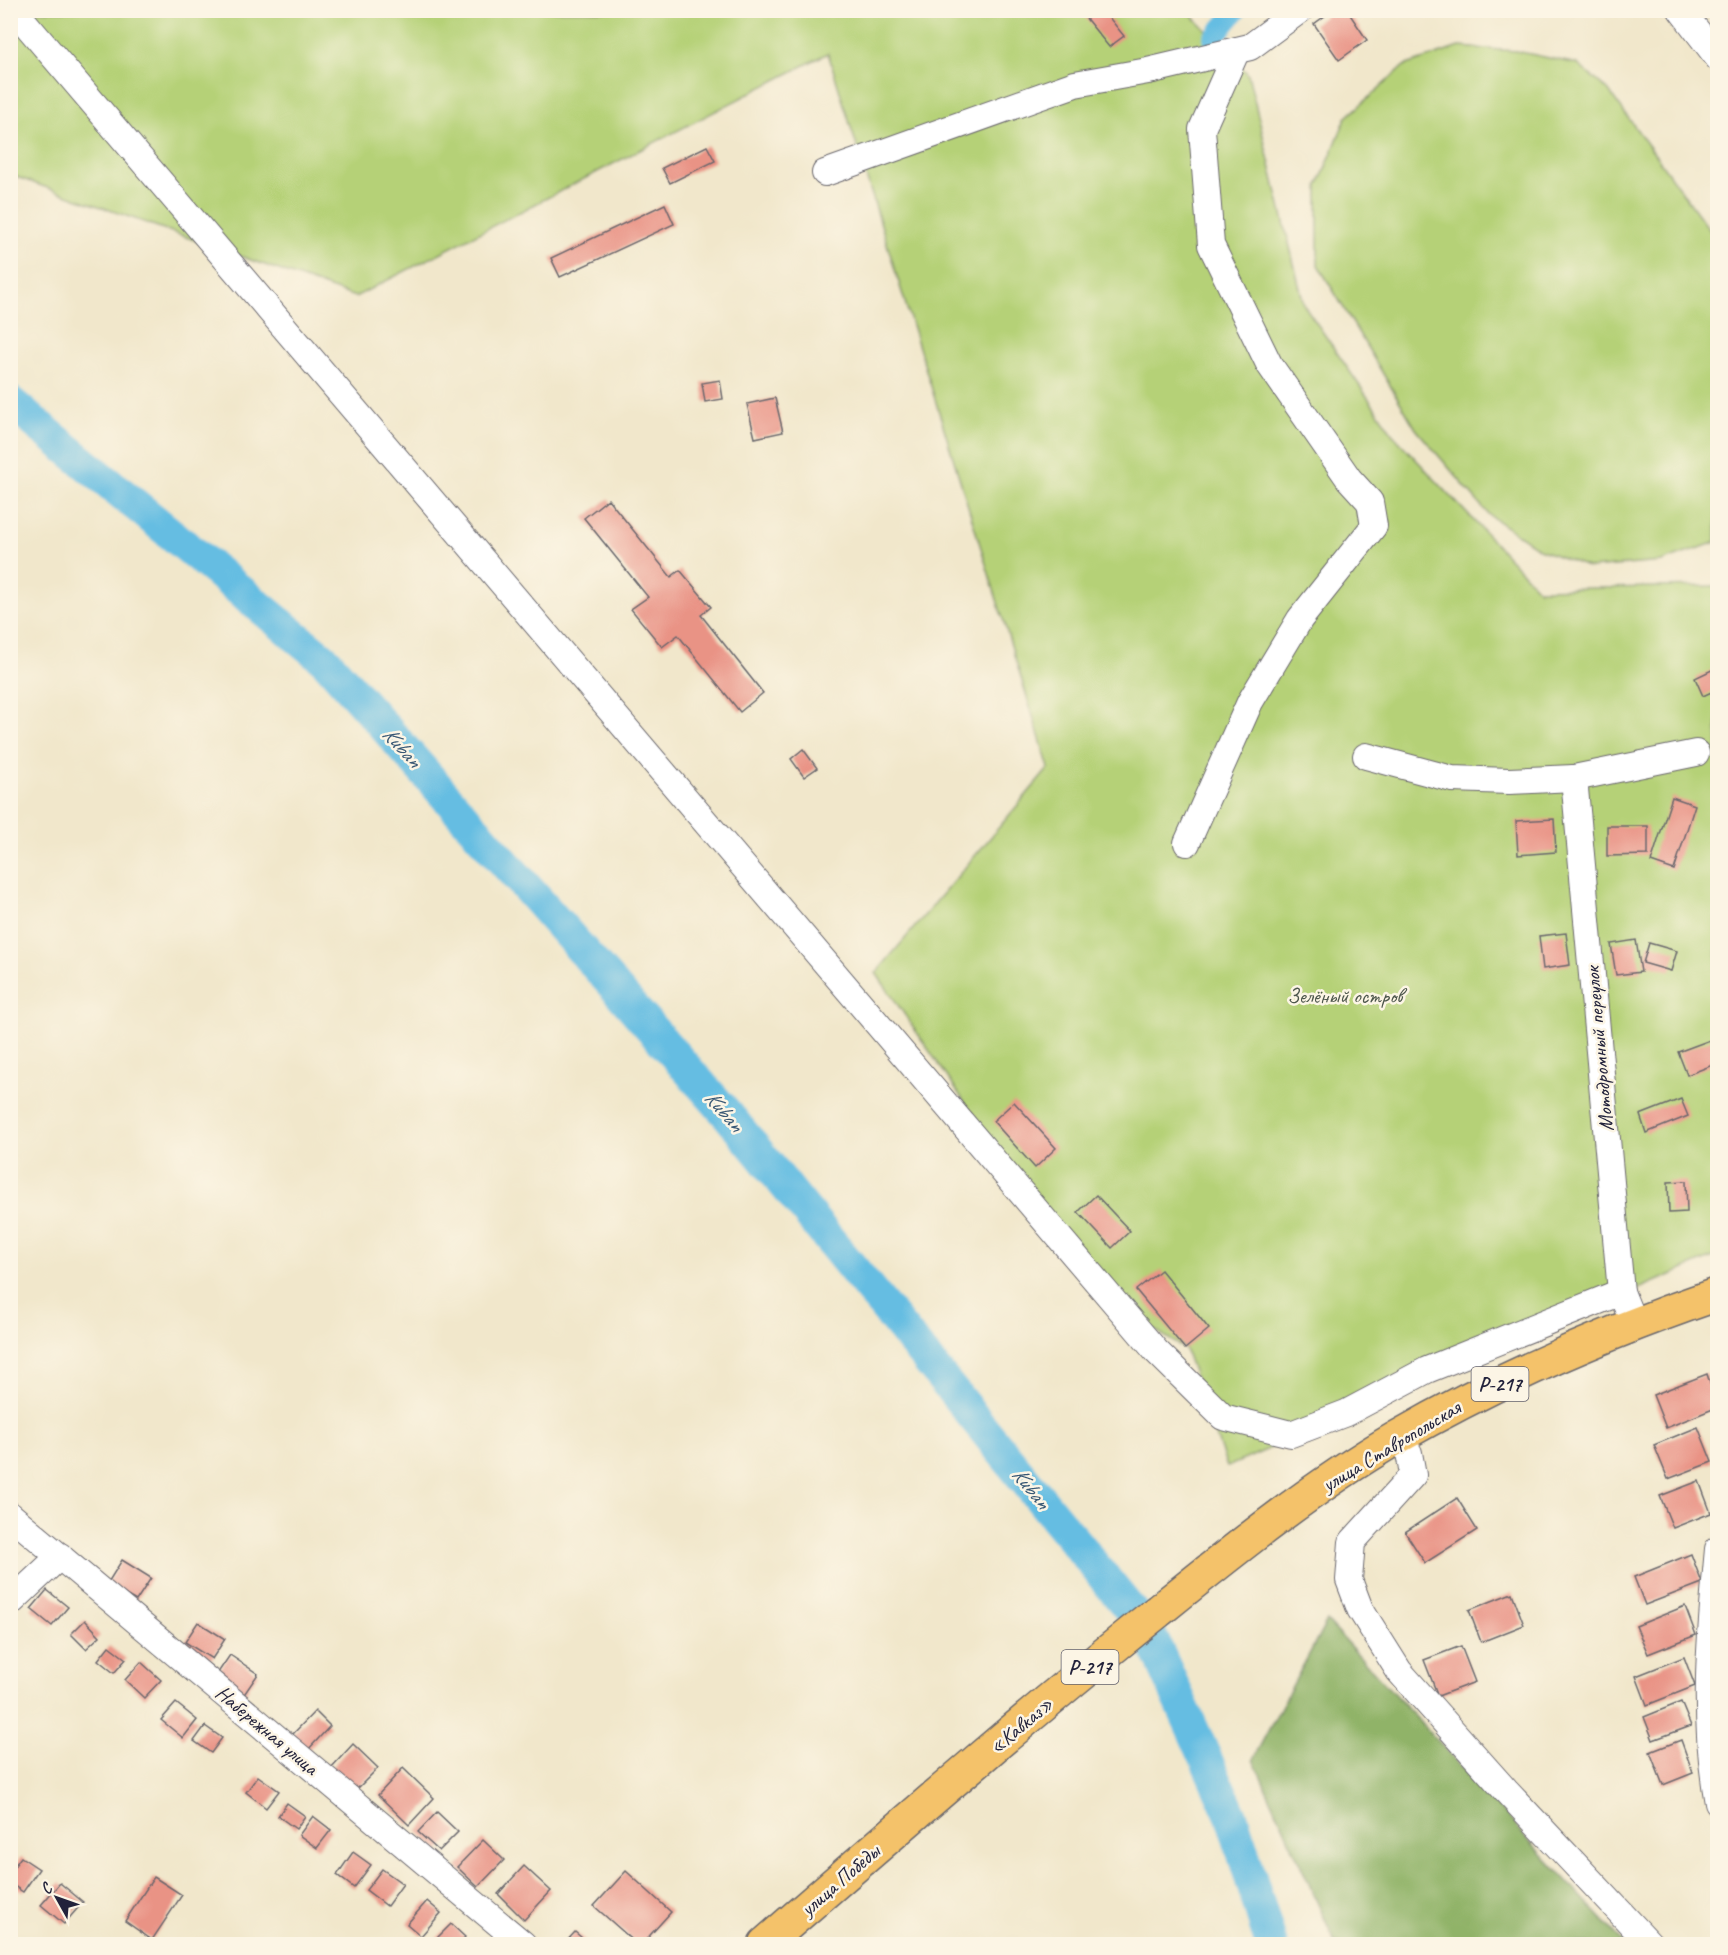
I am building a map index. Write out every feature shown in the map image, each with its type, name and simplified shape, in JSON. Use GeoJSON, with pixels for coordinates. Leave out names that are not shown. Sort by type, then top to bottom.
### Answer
{"type":"FeatureCollection","features":[{"type":"Feature","properties":{"kind":"highway","name":"улица Ставропольская"},"geometry":{"type":"LineString","coordinates":[[1302,1511],[1397,1438],[1487,1390],[1634,1324],[1718,1294]]}},
{"type":"Feature","properties":{"kind":"highway","name":"улица Ставропольская"},"geometry":{"type":"LineString","coordinates":[[1302,1511],[1562,1375],[1645,1340],[1718,1314]]}},
{"type":"Feature","properties":{"kind":"highway","name":"«Кавказ»"},"geometry":{"type":"LineString","coordinates":[[897,1844],[1159,1634],[1302,1511]]}},
{"type":"Feature","properties":{"kind":"highway","name":"улица Победы"},"geometry":{"type":"LineString","coordinates":[[765,1944],[897,1844]]}},
{"type":"Feature","properties":{"kind":"highway","name":"улица Победы"},"geometry":{"type":"LineString","coordinates":[[798,1944],[897,1844]]}},
{"type":"Feature","properties":{"kind":"street"},"geometry":{"type":"LineString","coordinates":[[14,10],[1156,1351],[1223,1417],[1291,1434],[1346,1413],[1427,1370],[1621,1292]]}},
{"type":"Feature","properties":{"kind":"street"},"geometry":{"type":"LineString","coordinates":[[825,173],[1075,84],[1250,47],[1300,10]]}},
{"type":"Feature","properties":{"kind":"street"},"geometry":{"type":"LineString","coordinates":[[1681,10],[1718,58]]}},
{"type":"Feature","properties":{"kind":"street"},"geometry":{"type":"LineString","coordinates":[[1187,843],[1256,693],[1300,619],[1374,526],[1370,502],[1349,479],[1269,364],[1211,245],[1202,129],[1237,50]]}},
{"type":"Feature","properties":{"kind":"street"},"geometry":{"type":"LineString","coordinates":[[1366,756],[1452,779],[1509,781],[1574,778],[1696,753]]}},
{"type":"Feature","properties":{"kind":"street","name":"Мотодромный переулок"},"geometry":{"type":"LineString","coordinates":[[1574,778],[1621,1292],[1634,1324]]}},
{"type":"Feature","properties":{"kind":"street"},"geometry":{"type":"LineString","coordinates":[[1409,1453],[1413,1475],[1352,1542],[1349,1580],[1360,1609],[1399,1671],[1506,1791],[1650,1944]]}},
{"type":"Feature","properties":{"kind":"street","name":"Набережная улица"},"geometry":{"type":"LineString","coordinates":[[10,1515],[523,1944]]}},
{"type":"Feature","properties":{"kind":"street"},"geometry":{"type":"LineString","coordinates":[[1718,1549],[1707,1673],[1710,1760],[1718,1803]]}},
{"type":"Feature","properties":{"kind":"street"},"geometry":{"type":"LineString","coordinates":[[10,1603],[60,1556]]}},
{"type":"Feature","properties":{"kind":"green space","name":"Зелёный остров"},"geometry":{"type":"Polygon","coordinates":[[[11,11],[1188,11],[1248,74],[1304,305],[1395,437],[1538,589],[1717,586],[1717,1255],[1227,1467],[1185,1349],[1095,1292],[876,973],[1049,768],[828,53],[355,297],[11,175],[11,11]]]}},
{"type":"Feature","properties":{"kind":"green space"},"geometry":{"type":"Polygon","coordinates":[[[1459,47],[1516,51],[1577,64],[1608,90],[1717,240],[1716,542],[1662,562],[1590,568],[1539,549],[1489,515],[1416,429],[1318,265],[1318,186],[1346,118],[1404,66],[1459,47]]]}},
{"type":"Feature","properties":{"kind":"green space"},"geometry":{"type":"Polygon","coordinates":[[[1327,1621],[1625,1944],[1336,1944],[1253,1759],[1327,1621]]]}},
{"type":"Feature","properties":{"kind":"building"},"geometry":{"type":"Polygon","coordinates":[[[1091,10],[1103,10],[1124,36],[1109,47],[1084,16],[1091,10]]]}},
{"type":"Feature","properties":{"kind":"building"},"geometry":{"type":"Polygon","coordinates":[[[1333,10],[1347,10],[1367,40],[1339,60],[1314,24],[1333,10]]]}},
{"type":"Feature","properties":{"kind":"building"},"geometry":{"type":"Polygon","coordinates":[[[707,146],[715,161],[670,183],[662,168],[707,146]]]}},
{"type":"Feature","properties":{"kind":"building"},"geometry":{"type":"Polygon","coordinates":[[[665,204],[674,224],[560,277],[551,258],[665,204]]]}},
{"type":"Feature","properties":{"kind":"building"},"geometry":{"type":"Polygon","coordinates":[[[720,380],[723,399],[705,402],[702,383],[720,380]]]}},
{"type":"Feature","properties":{"kind":"building"},"geometry":{"type":"Polygon","coordinates":[[[775,398],[783,432],[755,438],[747,404],[775,398]]]}},
{"type":"Feature","properties":{"kind":"building"},"geometry":{"type":"Polygon","coordinates":[[[608,499],[671,577],[680,570],[711,607],[701,615],[763,693],[740,712],[678,635],[662,647],[631,609],[648,597],[584,518],[608,499]]]}},
{"type":"Feature","properties":{"kind":"building"},"geometry":{"type":"Polygon","coordinates":[[[1718,667],[1718,689],[1703,696],[1695,678],[1718,667]]]}},
{"type":"Feature","properties":{"kind":"building"},"geometry":{"type":"Polygon","coordinates":[[[803,749],[817,768],[804,777],[791,759],[803,749]]]}},
{"type":"Feature","properties":{"kind":"building"},"geometry":{"type":"Polygon","coordinates":[[[1672,797],[1695,805],[1674,870],[1651,862],[1672,797]]]}},
{"type":"Feature","properties":{"kind":"building"},"geometry":{"type":"Polygon","coordinates":[[[1554,819],[1556,852],[1518,855],[1516,821],[1554,819]]]}},
{"type":"Feature","properties":{"kind":"building"},"geometry":{"type":"Polygon","coordinates":[[[1607,826],[1648,826],[1648,855],[1607,856],[1607,826]]]}},
{"type":"Feature","properties":{"kind":"building"},"geometry":{"type":"Polygon","coordinates":[[[1566,933],[1570,965],[1543,969],[1539,936],[1566,933]]]}},
{"type":"Feature","properties":{"kind":"building"},"geometry":{"type":"Polygon","coordinates":[[[1636,940],[1641,972],[1616,975],[1611,944],[1636,940]]]}},
{"type":"Feature","properties":{"kind":"building"},"geometry":{"type":"Polygon","coordinates":[[[1649,943],[1677,951],[1671,971],[1643,963],[1649,943]]]}},
{"type":"Feature","properties":{"kind":"building"},"geometry":{"type":"Polygon","coordinates":[[[1718,1037],[1718,1063],[1687,1075],[1678,1052],[1718,1037]]]}},
{"type":"Feature","properties":{"kind":"building"},"geometry":{"type":"Polygon","coordinates":[[[1681,1099],[1688,1116],[1646,1133],[1640,1115],[1681,1099]]]}},
{"type":"Feature","properties":{"kind":"building"},"geometry":{"type":"Polygon","coordinates":[[[1014,1102],[1056,1148],[1035,1168],[993,1121],[1014,1102]]]}},
{"type":"Feature","properties":{"kind":"building"},"geometry":{"type":"Polygon","coordinates":[[[1686,1181],[1687,1212],[1669,1213],[1668,1182],[1686,1181]]]}},
{"type":"Feature","properties":{"kind":"building"},"geometry":{"type":"Polygon","coordinates":[[[1096,1195],[1130,1231],[1112,1248],[1078,1212],[1096,1195]]]}},
{"type":"Feature","properties":{"kind":"building"},"geometry":{"type":"Polygon","coordinates":[[[1161,1270],[1209,1329],[1185,1349],[1136,1290],[1161,1270]]]}},
{"type":"Feature","properties":{"kind":"building"},"geometry":{"type":"Polygon","coordinates":[[[1707,1374],[1718,1407],[1666,1428],[1653,1395],[1707,1374]]]}},
{"type":"Feature","properties":{"kind":"building"},"geometry":{"type":"Polygon","coordinates":[[[1698,1427],[1712,1462],[1668,1479],[1654,1445],[1698,1427]]]}},
{"type":"Feature","properties":{"kind":"building"},"geometry":{"type":"Polygon","coordinates":[[[1699,1481],[1711,1513],[1673,1528],[1660,1496],[1699,1481]]]}},
{"type":"Feature","properties":{"kind":"building"},"geometry":{"type":"Polygon","coordinates":[[[1457,1498],[1477,1530],[1425,1563],[1405,1532],[1457,1498]]]}},
{"type":"Feature","properties":{"kind":"building"},"geometry":{"type":"Polygon","coordinates":[[[1691,1554],[1702,1583],[1645,1605],[1634,1577],[1691,1554]]]}},
{"type":"Feature","properties":{"kind":"building"},"geometry":{"type":"Polygon","coordinates":[[[122,1560],[151,1578],[136,1601],[107,1584],[122,1560]]]}},
{"type":"Feature","properties":{"kind":"building"},"geometry":{"type":"Polygon","coordinates":[[[47,1590],[68,1607],[52,1626],[31,1609],[47,1590]]]}},
{"type":"Feature","properties":{"kind":"building"},"geometry":{"type":"Polygon","coordinates":[[[1512,1593],[1524,1625],[1481,1642],[1469,1610],[1512,1593]]]}},
{"type":"Feature","properties":{"kind":"building"},"geometry":{"type":"Polygon","coordinates":[[[1685,1606],[1696,1635],[1648,1654],[1636,1626],[1685,1606]]]}},
{"type":"Feature","properties":{"kind":"building"},"geometry":{"type":"Polygon","coordinates":[[[85,1620],[100,1636],[86,1649],[71,1634],[85,1620]]]}},
{"type":"Feature","properties":{"kind":"building"},"geometry":{"type":"Polygon","coordinates":[[[198,1622],[225,1639],[212,1659],[185,1642],[198,1622]]]}},
{"type":"Feature","properties":{"kind":"building"},"geometry":{"type":"Polygon","coordinates":[[[109,1646],[126,1659],[114,1673],[98,1660],[109,1646]]]}},
{"type":"Feature","properties":{"kind":"building"},"geometry":{"type":"Polygon","coordinates":[[[1461,1646],[1475,1682],[1438,1696],[1424,1660],[1461,1646]]]}},
{"type":"Feature","properties":{"kind":"building"},"geometry":{"type":"Polygon","coordinates":[[[230,1655],[258,1674],[243,1696],[215,1677],[230,1655]]]}},
{"type":"Feature","properties":{"kind":"building"},"geometry":{"type":"Polygon","coordinates":[[[1684,1657],[1695,1686],[1647,1705],[1636,1676],[1684,1657]]]}},
{"type":"Feature","properties":{"kind":"building"},"geometry":{"type":"Polygon","coordinates":[[[141,1662],[161,1680],[144,1698],[125,1680],[141,1662]]]}},
{"type":"Feature","properties":{"kind":"building"},"geometry":{"type":"Polygon","coordinates":[[[1681,1702],[1691,1726],[1653,1740],[1644,1717],[1681,1702]]]}},
{"type":"Feature","properties":{"kind":"building"},"geometry":{"type":"Polygon","coordinates":[[[176,1703],[197,1720],[183,1738],[161,1720],[176,1703]]]}},
{"type":"Feature","properties":{"kind":"building"},"geometry":{"type":"Polygon","coordinates":[[[315,1711],[330,1726],[307,1751],[291,1736],[315,1711]]]}},
{"type":"Feature","properties":{"kind":"building"},"geometry":{"type":"Polygon","coordinates":[[[205,1726],[222,1738],[211,1753],[194,1741],[205,1726]]]}},
{"type":"Feature","properties":{"kind":"building"},"geometry":{"type":"Polygon","coordinates":[[[1681,1740],[1693,1773],[1663,1785],[1650,1752],[1681,1740]]]}},
{"type":"Feature","properties":{"kind":"building"},"geometry":{"type":"Polygon","coordinates":[[[353,1744],[378,1768],[354,1792],[330,1769],[353,1744]]]}},
{"type":"Feature","properties":{"kind":"building"},"geometry":{"type":"Polygon","coordinates":[[[403,1768],[434,1798],[409,1825],[378,1795],[403,1768]]]}},
{"type":"Feature","properties":{"kind":"building"},"geometry":{"type":"Polygon","coordinates":[[[258,1776],[279,1791],[266,1808],[246,1792],[258,1776]]]}},
{"type":"Feature","properties":{"kind":"building"},"geometry":{"type":"Polygon","coordinates":[[[287,1803],[305,1816],[296,1829],[278,1816],[287,1803]]]}},
{"type":"Feature","properties":{"kind":"building"},"geometry":{"type":"Polygon","coordinates":[[[437,1812],[458,1832],[439,1851],[418,1832],[437,1812]]]}},
{"type":"Feature","properties":{"kind":"building"},"geometry":{"type":"Polygon","coordinates":[[[313,1816],[331,1830],[317,1848],[299,1835],[313,1816]]]}},
{"type":"Feature","properties":{"kind":"building"},"geometry":{"type":"Polygon","coordinates":[[[483,1840],[504,1860],[478,1887],[457,1867],[483,1840]]]}},
{"type":"Feature","properties":{"kind":"building"},"geometry":{"type":"Polygon","coordinates":[[[353,1852],[371,1865],[354,1888],[337,1875],[353,1852]]]}},
{"type":"Feature","properties":{"kind":"building"},"geometry":{"type":"Polygon","coordinates":[[[21,1857],[39,1869],[23,1892],[10,1883],[10,1872],[21,1857]]]}},
{"type":"Feature","properties":{"kind":"building"},"geometry":{"type":"Polygon","coordinates":[[[524,1866],[551,1891],[524,1920],[498,1894],[524,1866]]]}},
{"type":"Feature","properties":{"kind":"building"},"geometry":{"type":"Polygon","coordinates":[[[382,1869],[403,1884],[387,1906],[366,1890],[382,1869]]]}},
{"type":"Feature","properties":{"kind":"building"},"geometry":{"type":"Polygon","coordinates":[[[626,1871],[671,1912],[642,1944],[637,1944],[594,1906],[626,1871]]]}},
{"type":"Feature","properties":{"kind":"building"},"geometry":{"type":"Polygon","coordinates":[[[154,1877],[182,1895],[152,1940],[125,1921],[154,1877]]]}},
{"type":"Feature","properties":{"kind":"building"},"geometry":{"type":"Polygon","coordinates":[[[60,1883],[83,1902],[64,1924],[41,1905],[60,1883]]]}},
{"type":"Feature","properties":{"kind":"building"},"geometry":{"type":"Polygon","coordinates":[[[427,1901],[441,1913],[421,1936],[407,1924],[427,1901]]]}},
{"type":"Feature","properties":{"kind":"building"},"geometry":{"type":"Polygon","coordinates":[[[451,1924],[465,1937],[459,1944],[442,1944],[436,1939],[451,1924]]]}},
{"type":"Feature","properties":{"kind":"building"},"geometry":{"type":"Polygon","coordinates":[[[575,1932],[589,1944],[564,1944],[575,1932]]]}},
{"type":"Feature","properties":{"kind":"waterway"},"geometry":{"type":"LineString","coordinates":[[1213,38],[1237,10]]}},
{"type":"Feature","properties":{"kind":"waterway","name":"Kuban"},"geometry":{"type":"LineString","coordinates":[[10,402],[326,661],[728,1115],[1150,1634],[1232,1817],[1271,1944]]}}]}
